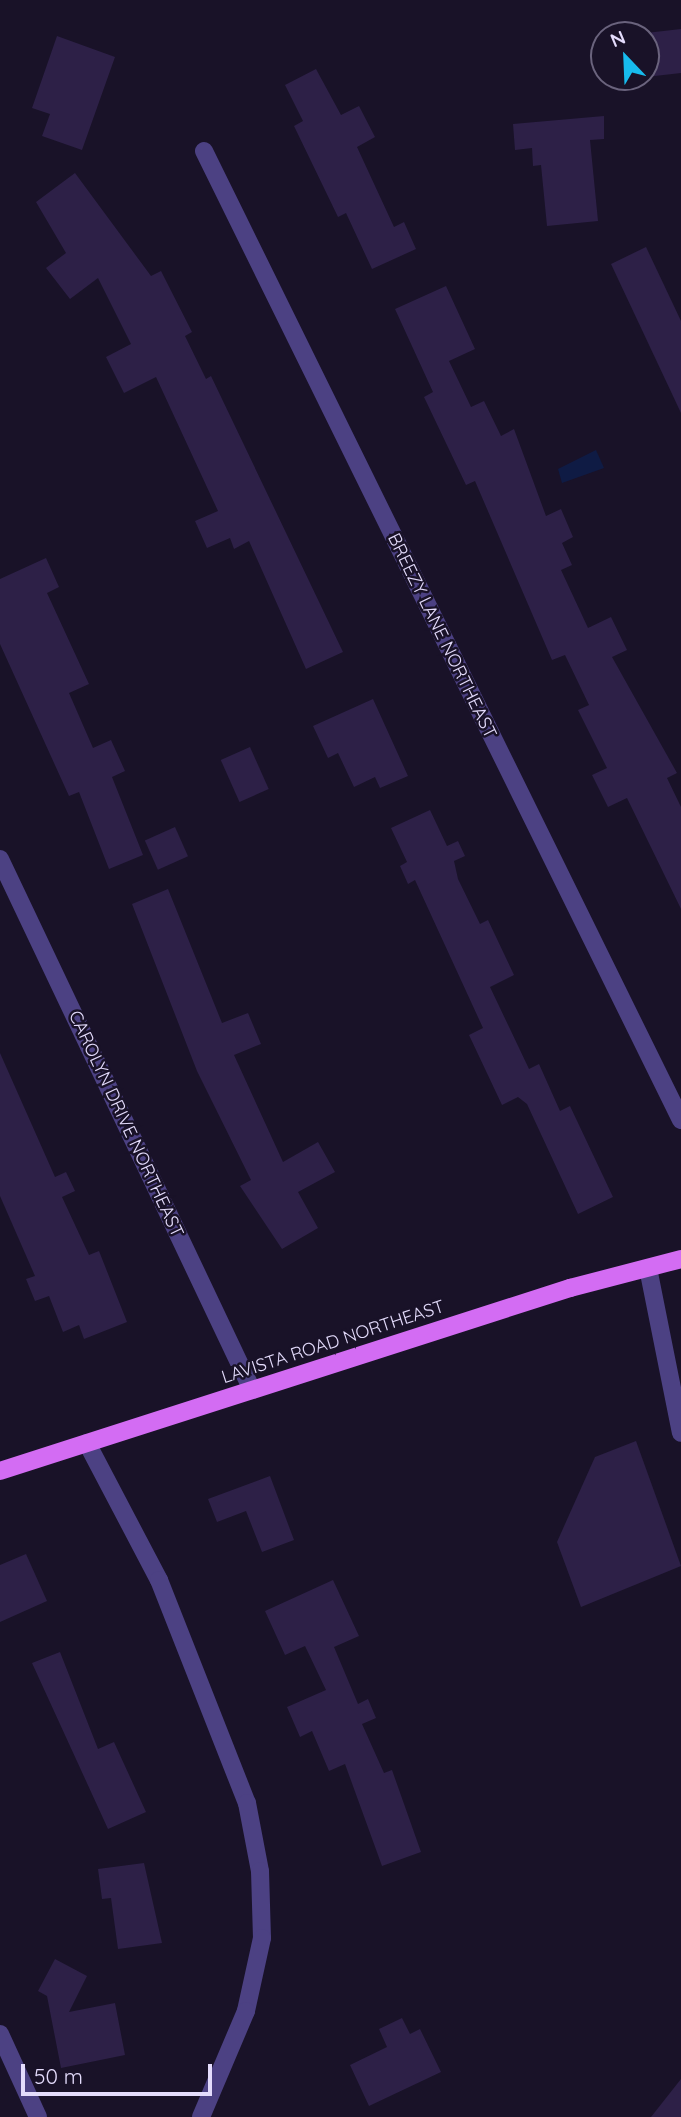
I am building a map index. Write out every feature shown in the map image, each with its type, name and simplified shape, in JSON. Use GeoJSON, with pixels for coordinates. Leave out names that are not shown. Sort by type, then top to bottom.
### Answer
{"type":"FeatureCollection","features":[{"type":"Feature","properties":{"kind":"main road","name":"LAVISTA ROAD NORTHEAST"},"geometry":{"type":"LineString","coordinates":[[0,1471],[252,1390],[681,1259]]}},
{"type":"Feature","properties":{"kind":"street","name":"BREEZY LANE NORTHEAST"},"geometry":{"type":"LineString","coordinates":[[204,151],[681,1120]]}},
{"type":"Feature","properties":{"kind":"street","name":"CAROLYN DRIVE NORTHEAST"},"geometry":{"type":"LineString","coordinates":[[0,859],[252,1390]]}},
{"type":"Feature","properties":{"kind":"street"},"geometry":{"type":"LineString","coordinates":[[648,1268],[681,1433]]}},
{"type":"Feature","properties":{"kind":"street"},"geometry":{"type":"LineString","coordinates":[[87,1443],[159,1580],[247,1803],[260,1871],[262,1937],[246,2011],[201,2117]]}},
{"type":"Feature","properties":{"kind":"street"},"geometry":{"type":"LineString","coordinates":[[0,2034],[38,2117]]}},
{"type":"Feature","properties":{"kind":"water"},"geometry":{"type":"Polygon","coordinates":[[[596,450],[604,468],[562,483],[558,469],[596,450]]]}},
{"type":"Feature","properties":{"kind":"building"},"geometry":{"type":"Polygon","coordinates":[[[681,29],[681,73],[660,75],[660,31],[681,29]]]}},
{"type":"Feature","properties":{"kind":"building"},"geometry":{"type":"Polygon","coordinates":[[[57,36],[115,57],[82,150],[42,136],[50,114],[32,108],[57,36]]]}},
{"type":"Feature","properties":{"kind":"building"},"geometry":{"type":"Polygon","coordinates":[[[316,69],[341,115],[359,106],[375,137],[357,147],[394,227],[404,222],[416,249],[372,269],[346,213],[338,217],[294,126],[303,121],[285,85],[316,69]]]}},
{"type":"Feature","properties":{"kind":"building"},"geometry":{"type":"Polygon","coordinates":[[[604,116],[604,139],[590,140],[598,221],[547,226],[541,165],[533,166],[532,148],[515,150],[513,124],[604,116]]]}},
{"type":"Feature","properties":{"kind":"building"},"geometry":{"type":"Polygon","coordinates":[[[75,173],[151,276],[161,271],[192,332],[185,336],[206,379],[211,376],[343,652],[306,669],[249,541],[234,549],[230,538],[207,548],[195,521],[218,511],[156,377],[124,393],[106,357],[131,344],[98,278],[70,299],[46,268],[66,253],[36,202],[75,173]]]}},
{"type":"Feature","properties":{"kind":"building"},"geometry":{"type":"Polygon","coordinates":[[[646,247],[681,321],[681,413],[611,264],[646,247]]]}},
{"type":"Feature","properties":{"kind":"building"},"geometry":{"type":"Polygon","coordinates":[[[446,286],[475,349],[449,361],[471,407],[484,401],[501,436],[514,429],[546,516],[561,509],[573,537],[562,543],[572,565],[561,570],[588,628],[611,617],[627,650],[612,657],[677,773],[667,778],[681,807],[681,909],[627,798],[608,807],[592,775],[607,768],[578,710],[589,705],[565,655],[552,660],[475,481],[466,485],[424,397],[433,392],[395,309],[446,286]]]}},
{"type":"Feature","properties":{"kind":"building"},"geometry":{"type":"Polygon","coordinates":[[[46,558],[59,587],[47,593],[89,684],[69,693],[93,748],[111,740],[125,771],[112,777],[143,855],[109,869],[79,792],[69,796],[0,644],[0,579],[46,558]]]}},
{"type":"Feature","properties":{"kind":"building"},"geometry":{"type":"Polygon","coordinates":[[[373,699],[408,776],[380,788],[375,777],[354,787],[338,753],[328,758],[313,726],[373,699]]]}},
{"type":"Feature","properties":{"kind":"building"},"geometry":{"type":"Polygon","coordinates":[[[250,747],[269,789],[239,802],[221,760],[250,747]]]}},
{"type":"Feature","properties":{"kind":"building"},"geometry":{"type":"Polygon","coordinates":[[[430,810],[447,846],[458,841],[465,856],[454,861],[458,879],[480,924],[488,920],[514,975],[490,987],[529,1069],[539,1064],[560,1111],[570,1106],[613,1197],[578,1214],[527,1104],[518,1097],[502,1105],[469,1035],[483,1028],[415,880],[408,884],[400,866],[407,862],[391,828],[430,810]]]}},
{"type":"Feature","properties":{"kind":"building"},"geometry":{"type":"Polygon","coordinates":[[[175,827],[188,856],[158,870],[145,840],[175,827]]]}},
{"type":"Feature","properties":{"kind":"building"},"geometry":{"type":"Polygon","coordinates":[[[168,889],[222,1023],[248,1013],[261,1044],[234,1055],[283,1162],[318,1142],[335,1172],[298,1192],[318,1228],[282,1249],[240,1186],[251,1180],[197,1071],[132,904],[168,889]]]}},
{"type":"Feature","properties":{"kind":"building"},"geometry":{"type":"Polygon","coordinates":[[[0,1053],[55,1177],[66,1172],[75,1191],[62,1197],[89,1255],[99,1251],[127,1322],[84,1339],[79,1325],[63,1332],[49,1296],[35,1301],[26,1279],[35,1276],[0,1196],[0,1053]]]}},
{"type":"Feature","properties":{"kind":"building"},"geometry":{"type":"Polygon","coordinates":[[[636,1441],[681,1566],[581,1607],[557,1542],[595,1457],[636,1441]]]}},
{"type":"Feature","properties":{"kind":"building"},"geometry":{"type":"Polygon","coordinates":[[[270,1476],[294,1540],[262,1552],[246,1511],[217,1522],[208,1499],[270,1476]]]}},
{"type":"Feature","properties":{"kind":"building"},"geometry":{"type":"Polygon","coordinates":[[[26,1554],[47,1601],[0,1622],[0,1565],[26,1554]]]}},
{"type":"Feature","properties":{"kind":"building"},"geometry":{"type":"Polygon","coordinates":[[[333,1580],[359,1636],[334,1647],[358,1704],[368,1699],[376,1718],[362,1724],[384,1773],[392,1770],[421,1852],[382,1866],[345,1764],[329,1771],[312,1731],[300,1737],[287,1707],[326,1690],[305,1646],[285,1655],[265,1611],[333,1580]]]}},
{"type":"Feature","properties":{"kind":"building"},"geometry":{"type":"Polygon","coordinates":[[[60,1652],[98,1749],[114,1742],[146,1812],[108,1829],[32,1663],[60,1652]]]}},
{"type":"Feature","properties":{"kind":"building"},"geometry":{"type":"Polygon","coordinates":[[[144,1863],[162,1943],[118,1949],[111,1898],[102,1899],[98,1869],[144,1863]]]}},
{"type":"Feature","properties":{"kind":"building"},"geometry":{"type":"Polygon","coordinates":[[[55,1959],[87,1976],[69,2012],[115,2003],[125,2055],[61,2068],[47,1996],[38,1991],[55,1959]]]}},
{"type":"Feature","properties":{"kind":"building"},"geometry":{"type":"Polygon","coordinates":[[[402,2018],[410,2034],[420,2029],[441,2072],[369,2106],[350,2065],[387,2047],[379,2029],[402,2018]]]}},
{"type":"Feature","properties":{"kind":"building"},"geometry":{"type":"Polygon","coordinates":[[[681,2079],[681,2117],[651,2117],[681,2079]]]}}]}
